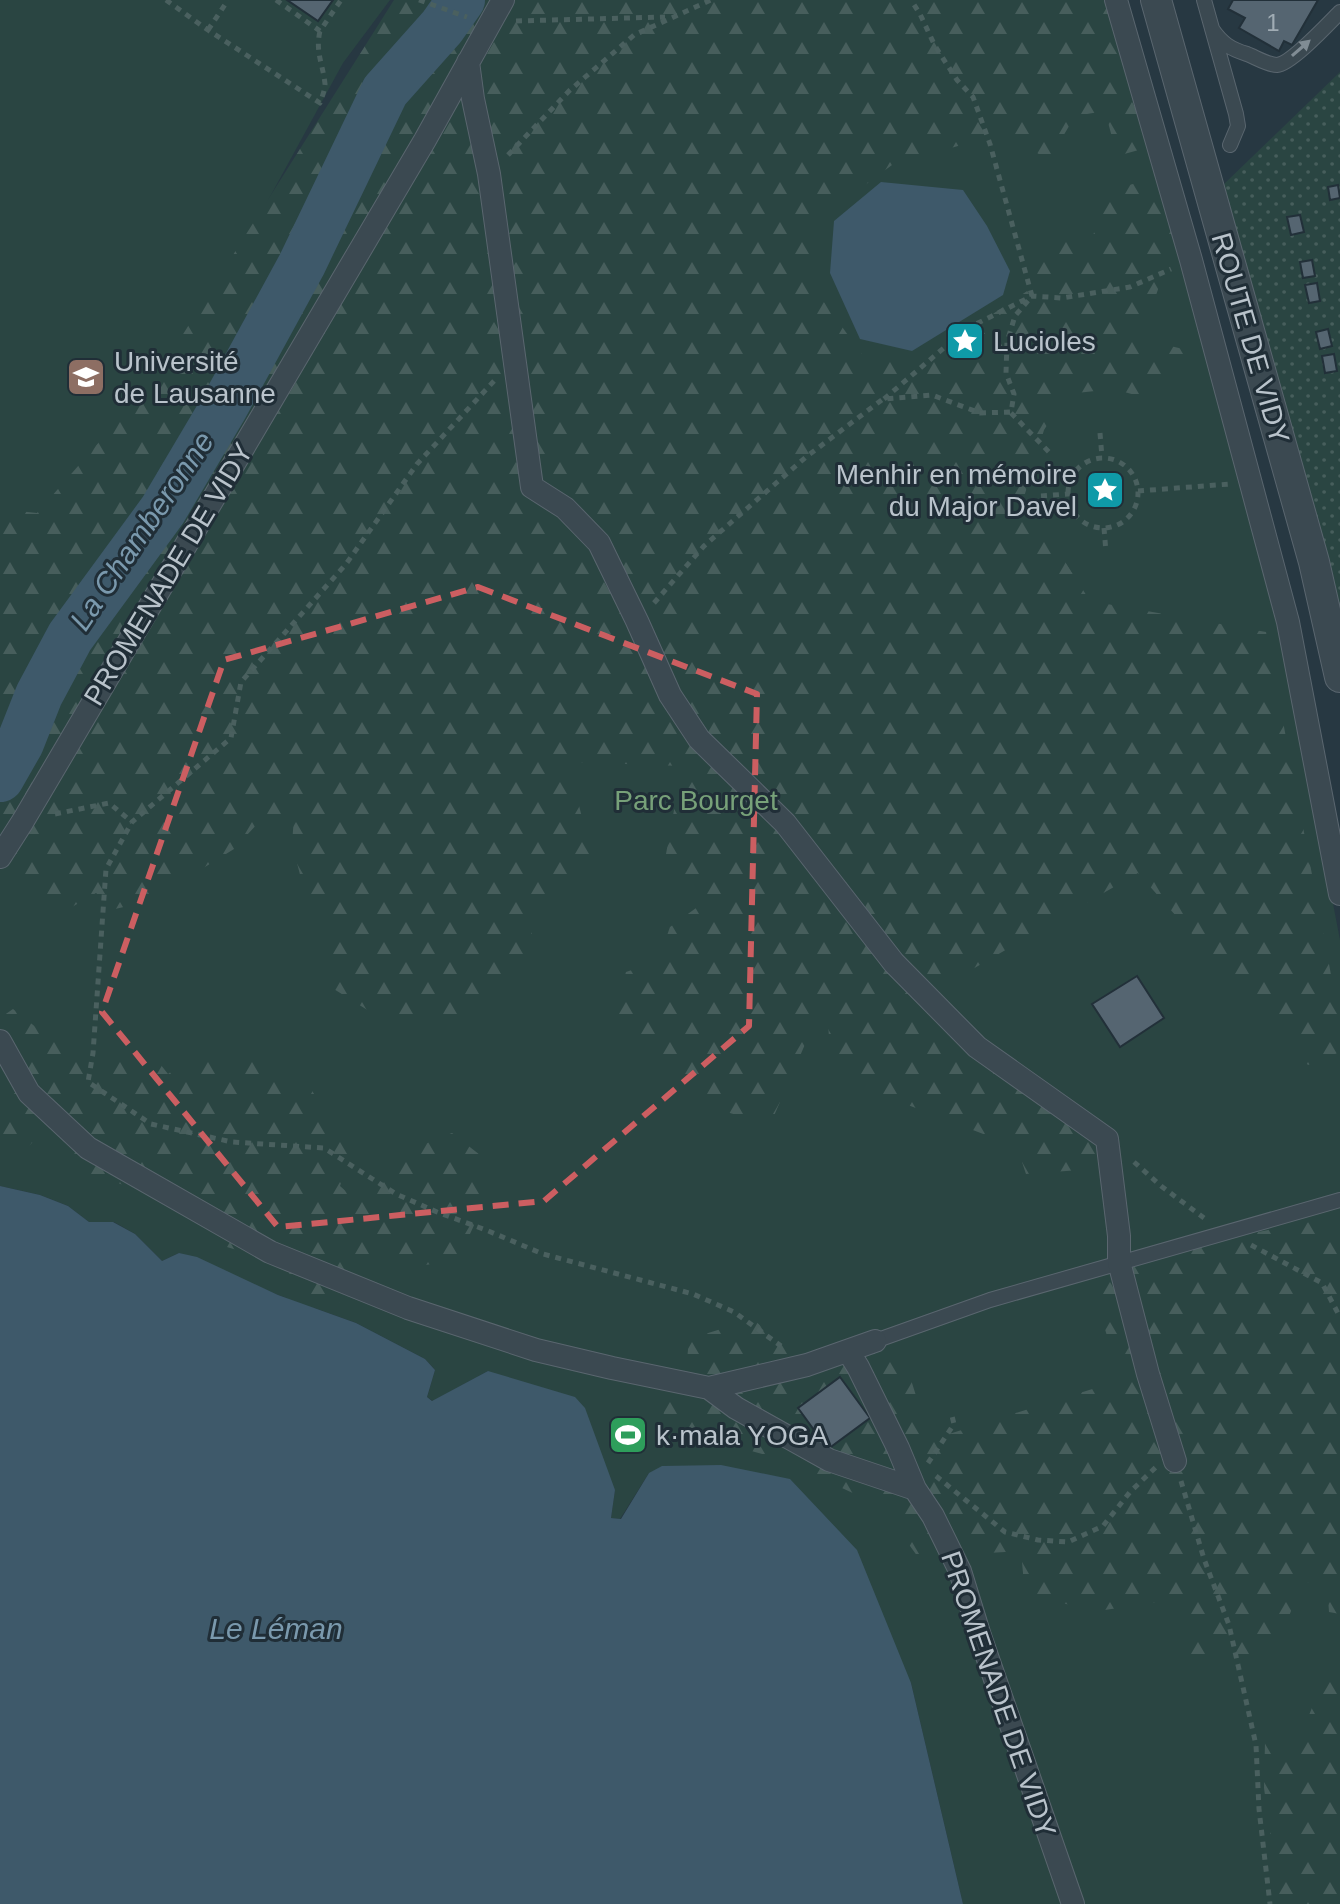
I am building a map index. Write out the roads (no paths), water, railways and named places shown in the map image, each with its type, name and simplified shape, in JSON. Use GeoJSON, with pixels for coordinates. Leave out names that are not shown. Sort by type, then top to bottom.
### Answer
{"type":"FeatureCollection","features":[{"type":"Feature","properties":{"kind":"street","name":"PROMENADE DE VIDY"},"geometry":{"type":"LineString","coordinates":[[0,857],[417,154],[503,0]]}},
{"type":"Feature","properties":{"kind":"street"},"geometry":{"type":"LineString","coordinates":[[1116,0],[1191,260],[1288,622],[1340,894]]}},
{"type":"Feature","properties":{"kind":"street","name":"ROUTE DE VIDY"},"geometry":{"type":"LineString","coordinates":[[1156,0],[1314,562],[1340,677]]}},
{"type":"Feature","properties":{"kind":"street"},"geometry":{"type":"LineString","coordinates":[[468,62],[489,174],[532,487],[565,508],[599,543],[670,695],[699,739],[785,823],[894,963],[977,1047],[1107,1139],[1119,1236],[1119,1262],[1148,1374],[1175,1461]]}},
{"type":"Feature","properties":{"kind":"street"},"geometry":{"type":"LineString","coordinates":[[0,1041],[29,1093],[88,1148],[270,1252],[408,1308],[536,1350],[709,1388],[807,1365],[875,1341]]}},
{"type":"Feature","properties":{"kind":"street","name":"PROMENADE DE VIDY"},"geometry":{"type":"LineString","coordinates":[[848,1351],[872,1394],[915,1489],[933,1516],[960,1571],[1073,1904]]}},
{"type":"Feature","properties":{"kind":"street"},"geometry":{"type":"LineString","coordinates":[[709,1388],[736,1408],[829,1460],[915,1489]]}},
{"type":"Feature","properties":{"kind":"lane"},"geometry":{"type":"LineString","coordinates":[[1204,0],[1236,114],[1238,126],[1230,145]]}},
{"type":"Feature","properties":{"kind":"lane"},"geometry":{"type":"LineString","coordinates":[[1212,29],[1220,41],[1230,48],[1276,65],[1300,51],[1340,12]]}},
{"type":"Feature","properties":{"kind":"lane"},"geometry":{"type":"LineString","coordinates":[[875,1341],[990,1300],[1340,1200]]}},
{"type":"Feature","properties":{"kind":"water"},"geometry":{"type":"Polygon","coordinates":[[[881,182],[963,190],[987,226],[1010,271],[1003,295],[912,351],[860,339],[830,273],[834,221],[881,182]]]}},
{"type":"Feature","properties":{"kind":"water","name":"Le Léman"},"geometry":{"type":"Polygon","coordinates":[[[0,1186],[40,1195],[68,1206],[89,1222],[113,1222],[135,1234],[162,1261],[179,1253],[197,1257],[278,1295],[356,1323],[425,1359],[435,1370],[427,1397],[432,1401],[488,1371],[575,1397],[585,1408],[615,1490],[611,1518],[621,1519],[649,1473],[662,1466],[721,1465],[790,1479],[857,1550],[911,1683],[963,1904],[0,1904],[0,1186]]]}},
{"type":"Feature","properties":{"kind":"waterway","name":"La Chamberonne"},"geometry":{"type":"LineString","coordinates":[[0,778],[70,637],[163,510],[224,407],[302,264],[385,91],[442,27],[461,0]]}},
{"type":"Feature","properties":{"kind":"place","name":"Lucioles"},"geometry":{"type":"Point","coordinates":[965,341]}},
{"type":"Feature","properties":{"kind":"place","name":"Université de Lausanne"},"geometry":{"type":"Point","coordinates":[86,377]}},
{"type":"Feature","properties":{"kind":"place","name":"Menhir en mémoire du Major Davel"},"geometry":{"type":"Point","coordinates":[1105,490]}},
{"type":"Feature","properties":{"kind":"place","name":"k·mala YOGA"},"geometry":{"type":"Point","coordinates":[628,1435]}},
{"type":"Feature","properties":{"kind":"park label","name":"Parc Bourget"},"geometry":{"type":"Point","coordinates":[696,800]}}]}
